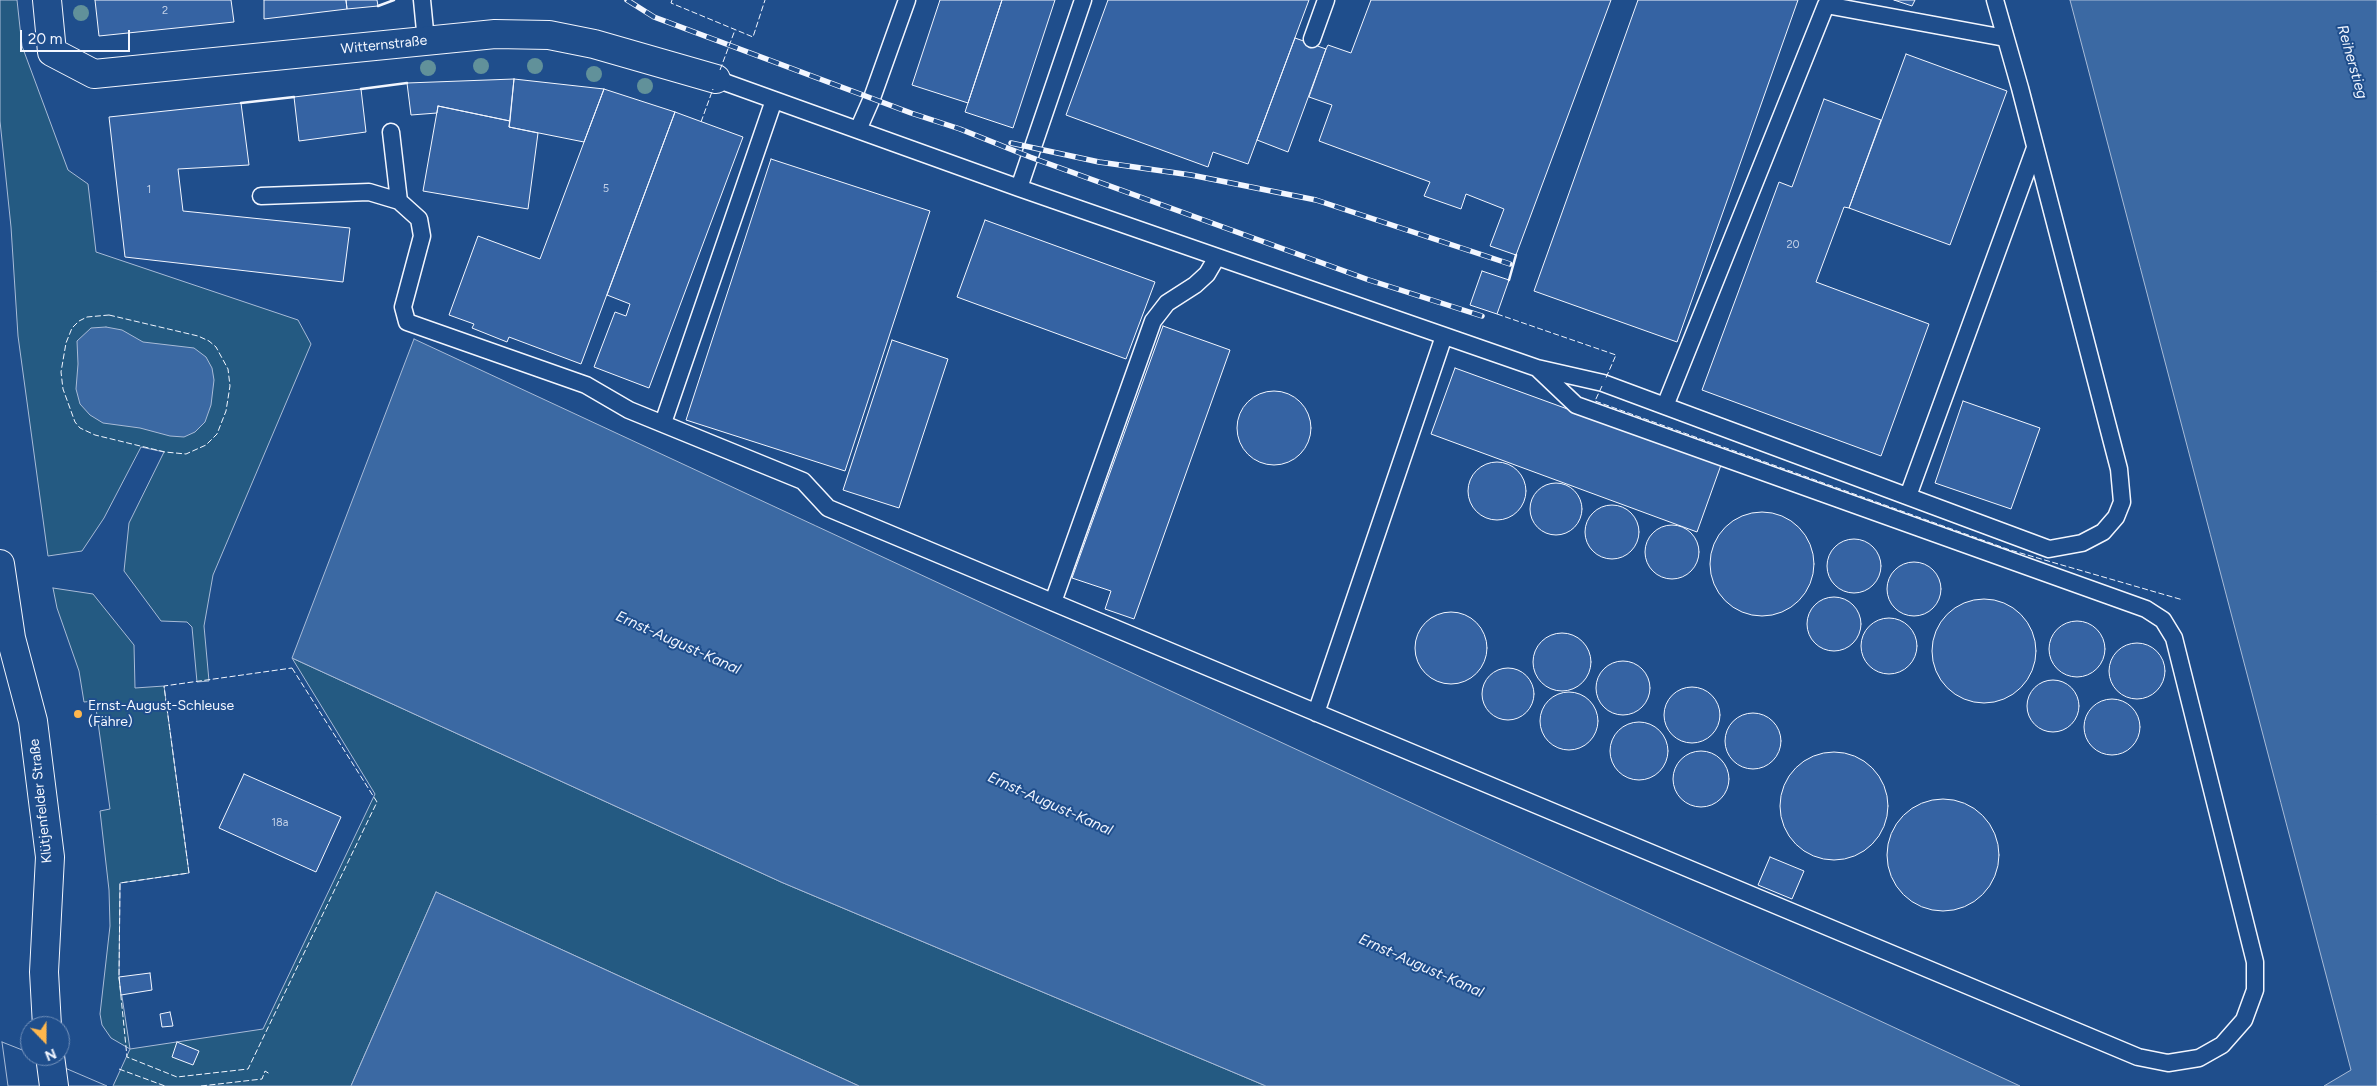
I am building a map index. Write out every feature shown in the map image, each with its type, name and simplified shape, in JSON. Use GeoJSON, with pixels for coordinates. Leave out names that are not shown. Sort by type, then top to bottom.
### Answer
{"type":"FeatureCollection","features":[{"type":"Feature","properties":{"kind":"street","name":"Witternstraße"},"geometry":{"type":"LineString","coordinates":[[47,0],[52,52],[94,74],[495,34],[549,35],[594,44],[716,79]]}},
{"type":"Feature","properties":{"kind":"street","name":"Klütjenfelder Straße"},"geometry":{"type":"LineString","coordinates":[[0,564],[12,638],[32,720],[50,857],[44,972],[46,1016]]}},
{"type":"Feature","properties":{"kind":"street"},"geometry":{"type":"LineString","coordinates":[[51,1066],[54,1086]]}},
{"type":"Feature","properties":{"kind":"lane"},"geometry":{"type":"LineString","coordinates":[[422,0],[426,41]]}},
{"type":"Feature","properties":{"kind":"lane"},"geometry":{"type":"LineString","coordinates":[[858,130],[872,98],[906,0]]}},
{"type":"Feature","properties":{"kind":"lane"},"geometry":{"type":"LineString","coordinates":[[1019,188],[1083,0]]}},
{"type":"Feature","properties":{"kind":"lane"},"geometry":{"type":"LineString","coordinates":[[1312,39],[1326,0]]}},
{"type":"Feature","properties":{"kind":"lane"},"geometry":{"type":"LineString","coordinates":[[716,79],[1019,188],[1537,368],[1603,383],[2050,549],[2082,543],[2103,532],[2116,517],[2122,502],[2119,469],[1995,0]]}},
{"type":"Feature","properties":{"kind":"lane"},"geometry":{"type":"LineString","coordinates":[[1665,406],[1826,4],[2006,38]]}},
{"type":"Feature","properties":{"kind":"lane"},"geometry":{"type":"LineString","coordinates":[[663,423],[774,100]]}},
{"type":"Feature","properties":{"kind":"lane"},"geometry":{"type":"LineString","coordinates":[[391,132],[399,200]]}},
{"type":"Feature","properties":{"kind":"lane"},"geometry":{"type":"LineString","coordinates":[[1908,496],[2035,148]]}},
{"type":"Feature","properties":{"kind":"lane"},"geometry":{"type":"LineString","coordinates":[[261,196],[368,192],[399,200],[419,219],[422,236],[403,308],[407,322],[586,385],[630,410],[803,481],[828,508],[2138,1057],[2168,1063],[2199,1058],[2222,1045],[2244,1020],[2255,990],[2255,962],[2174,638],[2163,620],[2146,609],[1576,405],[1537,368]]}},
{"type":"Feature","properties":{"kind":"lane"},"geometry":{"type":"LineString","coordinates":[[1053,602],[1153,321],[1167,303],[1195,285],[1207,274],[1218,257]]}},
{"type":"Feature","properties":{"kind":"lane"},"geometry":{"type":"LineString","coordinates":[[1316,713],[1444,336]]}},
{"type":"Feature","properties":{"kind":"shaded area"},"geometry":{"type":"Polygon","coordinates":[[[0,0],[17,0],[22,46],[68,170],[88,184],[96,252],[298,320],[311,344],[213,575],[204,626],[209,681],[197,682],[192,627],[187,622],[161,621],[124,571],[129,523],[164,452],[141,447],[104,518],[82,551],[48,556],[18,336],[11,227],[0,121],[0,0]]]}},
{"type":"Feature","properties":{"kind":"shaded area"},"geometry":{"type":"Polygon","coordinates":[[[53,588],[93,594],[134,645],[135,688],[164,686],[189,873],[120,883],[119,977],[130,1049],[111,1038],[102,1025],[100,1014],[110,926],[109,890],[100,811],[110,809],[95,701],[84,702],[79,671],[57,608],[53,588]]]}},
{"type":"Feature","properties":{"kind":"shaded area"},"geometry":{"type":"Polygon","coordinates":[[[292,658],[781,882],[1266,1086],[859,1086],[436,892],[351,1086],[113,1086],[130,1049],[263,1029],[375,794],[292,658]]]}},
{"type":"Feature","properties":{"kind":"water","name":"Reiherstieg"},"geometry":{"type":"Polygon","coordinates":[[[2070,0],[2377,0],[2377,1086],[2324,1086],[2351,1070],[2070,0]]]}},
{"type":"Feature","properties":{"kind":"water"},"geometry":{"type":"Polygon","coordinates":[[[106,327],[122,330],[143,342],[194,348],[206,357],[212,368],[214,380],[211,405],[205,422],[195,432],[184,437],[170,436],[140,428],[103,423],[90,415],[80,404],[76,389],[77,341],[91,328],[106,327]]]}},
{"type":"Feature","properties":{"kind":"water","name":"Ernst-August-Kanal"},"geometry":{"type":"Polygon","coordinates":[[[414,339],[2020,1086],[1266,1086],[781,882],[292,658],[414,339]]]}},
{"type":"Feature","properties":{"kind":"water"},"geometry":{"type":"Polygon","coordinates":[[[436,892],[859,1086],[351,1086],[436,892]]]}},
{"type":"Feature","properties":{"kind":"pier"},"geometry":{"type":"Polygon","coordinates":[[[2,1042],[20,1049],[20,1066],[60,1066],[107,1086],[8,1086],[2,1042]]]}},
{"type":"Feature","properties":{"kind":"building"},"geometry":{"type":"Polygon","coordinates":[[[95,0],[231,0],[234,22],[99,36],[95,0]]]}},
{"type":"Feature","properties":{"kind":"building"},"geometry":{"type":"Polygon","coordinates":[[[264,0],[346,0],[347,9],[264,19],[264,0]]]}},
{"type":"Feature","properties":{"kind":"building"},"geometry":{"type":"Polygon","coordinates":[[[346,0],[377,0],[378,6],[347,9],[346,0]]]}},
{"type":"Feature","properties":{"kind":"building"},"geometry":{"type":"Polygon","coordinates":[[[940,0],[1002,0],[968,103],[912,85],[940,0]]]}},
{"type":"Feature","properties":{"kind":"building"},"geometry":{"type":"Polygon","coordinates":[[[1002,0],[1055,0],[1013,128],[965,112],[1002,0]]]}},
{"type":"Feature","properties":{"kind":"building"},"geometry":{"type":"Polygon","coordinates":[[[1108,0],[1309,0],[1248,164],[1213,152],[1208,167],[1066,115],[1108,0]]]}},
{"type":"Feature","properties":{"kind":"building"},"geometry":{"type":"Polygon","coordinates":[[[1371,0],[1611,0],[1516,255],[1490,246],[1504,209],[1466,194],[1461,209],[1424,196],[1430,182],[1319,141],[1332,105],[1309,97],[1326,49],[1328,45],[1351,53],[1371,0]]]}},
{"type":"Feature","properties":{"kind":"building"},"geometry":{"type":"Polygon","coordinates":[[[1638,0],[1798,0],[1677,342],[1534,291],[1638,0]]]}},
{"type":"Feature","properties":{"kind":"building"},"geometry":{"type":"Polygon","coordinates":[[[1894,0],[1915,0],[1912,6],[1894,0]]]}},
{"type":"Feature","properties":{"kind":"building"},"geometry":{"type":"Polygon","coordinates":[[[1295,38],[1326,49],[1288,152],[1257,140],[1295,38]]]}},
{"type":"Feature","properties":{"kind":"building"},"geometry":{"type":"Polygon","coordinates":[[[1906,54],[2007,91],[1950,245],[1849,208],[1906,54]]]}},
{"type":"Feature","properties":{"kind":"building"},"geometry":{"type":"Polygon","coordinates":[[[514,79],[604,89],[584,142],[509,127],[514,79]]]}},
{"type":"Feature","properties":{"kind":"building"},"geometry":{"type":"Polygon","coordinates":[[[514,79],[510,121],[438,106],[437,113],[411,115],[407,83],[514,79]]]}},
{"type":"Feature","properties":{"kind":"building"},"geometry":{"type":"Polygon","coordinates":[[[361,89],[366,132],[299,141],[294,97],[361,89]]]}},
{"type":"Feature","properties":{"kind":"building"},"geometry":{"type":"Polygon","coordinates":[[[604,89],[675,112],[581,364],[509,337],[507,342],[472,328],[474,324],[449,315],[478,236],[540,259],[604,89]]]}},
{"type":"Feature","properties":{"kind":"building"},"geometry":{"type":"Polygon","coordinates":[[[1824,99],[1881,120],[1849,208],[1844,207],[1816,282],[1929,324],[1881,456],[1702,390],[1779,182],[1792,187],[1824,99]]]}},
{"type":"Feature","properties":{"kind":"building"},"geometry":{"type":"Polygon","coordinates":[[[241,103],[249,165],[178,169],[183,211],[350,228],[343,282],[125,257],[109,117],[241,103]]]}},
{"type":"Feature","properties":{"kind":"building"},"geometry":{"type":"Polygon","coordinates":[[[438,106],[510,121],[509,127],[538,133],[528,209],[423,191],[438,106]]]}},
{"type":"Feature","properties":{"kind":"building"},"geometry":{"type":"Polygon","coordinates":[[[675,112],[743,137],[649,388],[594,367],[615,312],[626,316],[630,304],[607,295],[675,112]]]}},
{"type":"Feature","properties":{"kind":"building"},"geometry":{"type":"Polygon","coordinates":[[[771,159],[930,211],[845,471],[686,420],[771,159]]]}},
{"type":"Feature","properties":{"kind":"building"},"geometry":{"type":"Polygon","coordinates":[[[985,220],[1155,282],[1126,359],[957,297],[985,220]]]}},
{"type":"Feature","properties":{"kind":"building"},"geometry":{"type":"Polygon","coordinates":[[[1482,271],[1509,280],[1497,314],[1470,305],[1482,271]]]}},
{"type":"Feature","properties":{"kind":"building"},"geometry":{"type":"Polygon","coordinates":[[[1163,326],[1230,350],[1134,619],[1105,609],[1111,591],[1072,578],[1163,326]]]}},
{"type":"Feature","properties":{"kind":"building"},"geometry":{"type":"Polygon","coordinates":[[[892,340],[948,359],[899,508],[843,490],[892,340]]]}},
{"type":"Feature","properties":{"kind":"building"},"geometry":{"type":"Polygon","coordinates":[[[1455,368],[1721,465],[1697,532],[1431,434],[1455,368]]]}},
{"type":"Feature","properties":{"kind":"building"},"geometry":{"type":"Polygon","coordinates":[[[1281,391],[1301,401],[1309,414],[1311,428],[1309,442],[1301,455],[1288,463],[1267,465],[1247,455],[1239,442],[1237,421],[1247,401],[1260,393],[1281,391]]]}},
{"type":"Feature","properties":{"kind":"building"},"geometry":{"type":"Polygon","coordinates":[[[1963,401],[2040,428],[2011,509],[1935,483],[1963,401]]]}},
{"type":"Feature","properties":{"kind":"building"},"geometry":{"type":"Polygon","coordinates":[[[1497,462],[1513,467],[1521,475],[1526,491],[1521,507],[1513,515],[1497,520],[1481,515],[1473,507],[1468,491],[1473,475],[1481,467],[1497,462]]]}},
{"type":"Feature","properties":{"kind":"building"},"geometry":{"type":"Polygon","coordinates":[[[1556,483],[1570,487],[1578,495],[1582,509],[1578,523],[1570,531],[1556,535],[1542,531],[1534,523],[1530,509],[1534,495],[1542,487],[1556,483]]]}},
{"type":"Feature","properties":{"kind":"building"},"geometry":{"type":"Polygon","coordinates":[[[1607,505],[1617,505],[1631,513],[1637,522],[1639,532],[1637,542],[1631,551],[1617,559],[1607,559],[1597,554],[1590,547],[1585,537],[1585,527],[1590,517],[1597,510],[1607,505]]]}},
{"type":"Feature","properties":{"kind":"building"},"geometry":{"type":"Polygon","coordinates":[[[1762,512],[1782,516],[1799,527],[1810,544],[1814,564],[1810,584],[1799,601],[1782,612],[1762,616],[1742,612],[1725,601],[1714,584],[1710,564],[1714,544],[1725,527],[1742,516],[1762,512]]]}},
{"type":"Feature","properties":{"kind":"building"},"geometry":{"type":"Polygon","coordinates":[[[1672,525],[1682,527],[1691,533],[1697,542],[1699,552],[1697,562],[1691,571],[1682,577],[1672,579],[1662,577],[1653,571],[1647,562],[1645,552],[1647,542],[1653,533],[1662,527],[1672,525]]]}},
{"type":"Feature","properties":{"kind":"building"},"geometry":{"type":"Polygon","coordinates":[[[1854,539],[1864,541],[1873,547],[1879,556],[1881,566],[1879,576],[1873,585],[1864,591],[1854,593],[1844,591],[1835,585],[1829,576],[1827,566],[1829,556],[1835,547],[1844,541],[1854,539]]]}},
{"type":"Feature","properties":{"kind":"building"},"geometry":{"type":"Polygon","coordinates":[[[1914,562],[1924,564],[1933,570],[1939,579],[1941,589],[1939,599],[1933,608],[1924,614],[1914,616],[1904,614],[1895,608],[1889,599],[1887,589],[1889,579],[1895,570],[1904,564],[1914,562]]]}},
{"type":"Feature","properties":{"kind":"building"},"geometry":{"type":"Polygon","coordinates":[[[1834,597],[1844,599],[1853,605],[1859,614],[1861,624],[1859,634],[1853,643],[1844,649],[1834,651],[1824,649],[1815,643],[1809,634],[1807,624],[1809,614],[1815,605],[1824,599],[1834,597]]]}},
{"type":"Feature","properties":{"kind":"building"},"geometry":{"type":"Polygon","coordinates":[[[1984,599],[2004,603],[2021,614],[2032,631],[2036,651],[2032,671],[2021,688],[2004,699],[1984,703],[1964,699],[1947,688],[1936,671],[1932,651],[1936,631],[1947,614],[1964,603],[1984,599]]]}},
{"type":"Feature","properties":{"kind":"building"},"geometry":{"type":"Polygon","coordinates":[[[1451,612],[1471,618],[1481,628],[1487,648],[1481,668],[1471,678],[1451,684],[1431,678],[1421,668],[1415,648],[1421,628],[1431,618],[1451,612]]]}},
{"type":"Feature","properties":{"kind":"building"},"geometry":{"type":"Polygon","coordinates":[[[1889,618],[1900,620],[1909,626],[1915,635],[1917,646],[1915,657],[1909,666],[1900,672],[1889,674],[1878,672],[1869,666],[1863,657],[1861,646],[1863,635],[1869,626],[1878,620],[1889,618]]]}},
{"type":"Feature","properties":{"kind":"building"},"geometry":{"type":"Polygon","coordinates":[[[2077,621],[2088,623],[2097,629],[2103,638],[2105,649],[2103,660],[2097,669],[2088,675],[2077,677],[2066,675],[2057,669],[2051,660],[2049,649],[2051,638],[2057,629],[2066,623],[2077,621]]]}},
{"type":"Feature","properties":{"kind":"building"},"geometry":{"type":"Polygon","coordinates":[[[1556,633],[1568,633],[1583,641],[1591,656],[1591,668],[1583,683],[1568,691],[1556,691],[1541,683],[1533,668],[1533,656],[1541,641],[1556,633]]]}},
{"type":"Feature","properties":{"kind":"building"},"geometry":{"type":"Polygon","coordinates":[[[2137,643],[2152,648],[2160,656],[2165,671],[2160,686],[2152,694],[2137,699],[2122,694],[2114,686],[2109,671],[2114,656],[2122,648],[2137,643]]]}},
{"type":"Feature","properties":{"kind":"building"},"geometry":{"type":"Polygon","coordinates":[[[1618,661],[1628,661],[1638,665],[1646,673],[1650,688],[1646,703],[1638,711],[1628,715],[1618,715],[1608,711],[1600,703],[1596,693],[1596,683],[1600,673],[1608,665],[1618,661]]]}},
{"type":"Feature","properties":{"kind":"building"},"geometry":{"type":"Polygon","coordinates":[[[1503,668],[1513,668],[1527,675],[1534,689],[1534,699],[1527,713],[1513,720],[1503,720],[1493,716],[1486,709],[1482,699],[1482,689],[1486,679],[1493,672],[1503,668]]]}},
{"type":"Feature","properties":{"kind":"building"},"geometry":{"type":"Polygon","coordinates":[[[2053,680],[2063,682],[2071,688],[2077,696],[2079,706],[2077,716],[2071,724],[2063,730],[2053,732],[2043,730],[2035,724],[2029,716],[2027,706],[2029,696],[2035,688],[2043,682],[2053,680]]]}},
{"type":"Feature","properties":{"kind":"building"},"geometry":{"type":"Polygon","coordinates":[[[1692,687],[1703,689],[1712,695],[1718,704],[1720,715],[1718,726],[1712,735],[1703,741],[1692,743],[1681,741],[1672,735],[1666,726],[1664,715],[1666,704],[1672,695],[1681,689],[1692,687]]]}},
{"type":"Feature","properties":{"kind":"building"},"geometry":{"type":"Polygon","coordinates":[[[1569,692],[1580,694],[1593,705],[1598,721],[1596,732],[1585,745],[1569,750],[1558,748],[1545,737],[1540,721],[1542,710],[1553,697],[1569,692]]]}},
{"type":"Feature","properties":{"kind":"building"},"geometry":{"type":"Polygon","coordinates":[[[2106,699],[2118,699],[2128,703],[2136,711],[2140,727],[2136,743],[2128,751],[2118,755],[2106,755],[2096,751],[2088,743],[2084,733],[2084,721],[2088,711],[2096,703],[2106,699]]]}},
{"type":"Feature","properties":{"kind":"building"},"geometry":{"type":"Polygon","coordinates":[[[1747,713],[1759,713],[1769,717],[1777,725],[1781,741],[1777,757],[1769,765],[1759,769],[1747,769],[1737,765],[1729,757],[1725,747],[1725,735],[1729,725],[1737,717],[1747,713]]]}},
{"type":"Feature","properties":{"kind":"building"},"geometry":{"type":"Polygon","coordinates":[[[1633,722],[1645,722],[1660,730],[1668,745],[1668,757],[1660,772],[1645,780],[1633,780],[1618,772],[1610,757],[1610,745],[1618,730],[1633,722]]]}},
{"type":"Feature","properties":{"kind":"building"},"geometry":{"type":"Polygon","coordinates":[[[1695,751],[1707,751],[1721,759],[1729,773],[1727,790],[1721,799],[1707,807],[1695,807],[1685,802],[1678,795],[1673,785],[1673,773],[1678,763],[1685,756],[1695,751]]]}},
{"type":"Feature","properties":{"kind":"building"},"geometry":{"type":"Polygon","coordinates":[[[1834,752],[1855,756],[1872,768],[1884,785],[1888,806],[1884,827],[1872,844],[1855,856],[1834,860],[1813,856],[1796,844],[1784,827],[1780,806],[1784,785],[1796,768],[1813,756],[1834,752]]]}},
{"type":"Feature","properties":{"kind":"building"},"geometry":{"type":"Polygon","coordinates":[[[244,774],[341,817],[316,872],[219,828],[244,774]]]}},
{"type":"Feature","properties":{"kind":"building"},"geometry":{"type":"Polygon","coordinates":[[[1943,799],[1965,803],[1983,815],[1995,833],[1999,855],[1995,877],[1983,895],[1965,907],[1943,911],[1921,907],[1903,895],[1891,877],[1887,855],[1891,833],[1903,815],[1921,803],[1943,799]]]}},
{"type":"Feature","properties":{"kind":"building"},"geometry":{"type":"Polygon","coordinates":[[[1770,857],[1804,871],[1792,899],[1758,885],[1770,857]]]}},
{"type":"Feature","properties":{"kind":"building"},"geometry":{"type":"Polygon","coordinates":[[[150,973],[152,990],[121,995],[119,977],[150,973]]]}},
{"type":"Feature","properties":{"kind":"building"},"geometry":{"type":"Polygon","coordinates":[[[170,1012],[173,1026],[162,1027],[160,1014],[170,1012]]]}},
{"type":"Feature","properties":{"kind":"building"},"geometry":{"type":"Polygon","coordinates":[[[177,1042],[199,1051],[193,1065],[172,1057],[177,1042]]]}},
{"type":"Feature","properties":{"kind":"railway"},"geometry":{"type":"LineString","coordinates":[[627,0],[654,17],[911,113],[960,129],[1030,157],[1369,280],[1482,316]]}},
{"type":"Feature","properties":{"kind":"railway"},"geometry":{"type":"LineString","coordinates":[[1011,143],[1099,162],[1191,175],[1316,200],[1510,264]]}},
{"type":"Feature","properties":{"kind":"fence"},"geometry":{"type":"LineString","coordinates":[[672,0],[671,3],[753,37],[765,0]]}},
{"type":"Feature","properties":{"kind":"fence"},"geometry":{"type":"LineString","coordinates":[[720,70],[735,30]]}},
{"type":"Feature","properties":{"kind":"fence"},"geometry":{"type":"LineString","coordinates":[[701,122],[713,89]]}},
{"type":"Feature","properties":{"kind":"fence"},"geometry":{"type":"LineString","coordinates":[[1497,314],[1616,355],[1605,380]]}},
{"type":"Feature","properties":{"kind":"fence"},"geometry":{"type":"LineString","coordinates":[[109,315],[198,336],[216,347],[228,369],[230,386],[226,411],[217,434],[206,445],[186,454],[165,452],[95,435],[80,428],[75,422],[63,389],[61,372],[66,343],[72,328],[79,321],[87,317],[109,315]]}},
{"type":"Feature","properties":{"kind":"fence"},"geometry":{"type":"LineString","coordinates":[[1602,386],[1595,401],[2010,550],[2183,600]]}},
{"type":"Feature","properties":{"kind":"fence"},"geometry":{"type":"LineString","coordinates":[[292,668],[377,802],[248,1069],[177,1077],[127,1057],[119,977],[120,883],[189,873],[164,686],[292,668]]}},
{"type":"Feature","properties":{"kind":"fence"},"geometry":{"type":"LineString","coordinates":[[119,1069],[165,1086]]}},
{"type":"Feature","properties":{"kind":"fence"},"geometry":{"type":"LineString","coordinates":[[201,1086],[262,1079],[265,1071],[270,1074]]}},
{"type":"Feature","properties":{"kind":"wall"},"geometry":{"type":"LineString","coordinates":[[378,6],[394,0]]}},
{"type":"Feature","properties":{"kind":"wall"},"geometry":{"type":"LineString","coordinates":[[361,89],[407,83]]}},
{"type":"Feature","properties":{"kind":"wall"},"geometry":{"type":"LineString","coordinates":[[241,103],[294,97]]}},
{"type":"Feature","properties":{"kind":"wall"},"geometry":{"type":"LineString","coordinates":[[1509,280],[1516,255]]}},
{"type":"Feature","properties":{"kind":"place","name":"Ernst-August-Schleuse (Fähre)"},"geometry":{"type":"Point","coordinates":[78,714]}}]}
